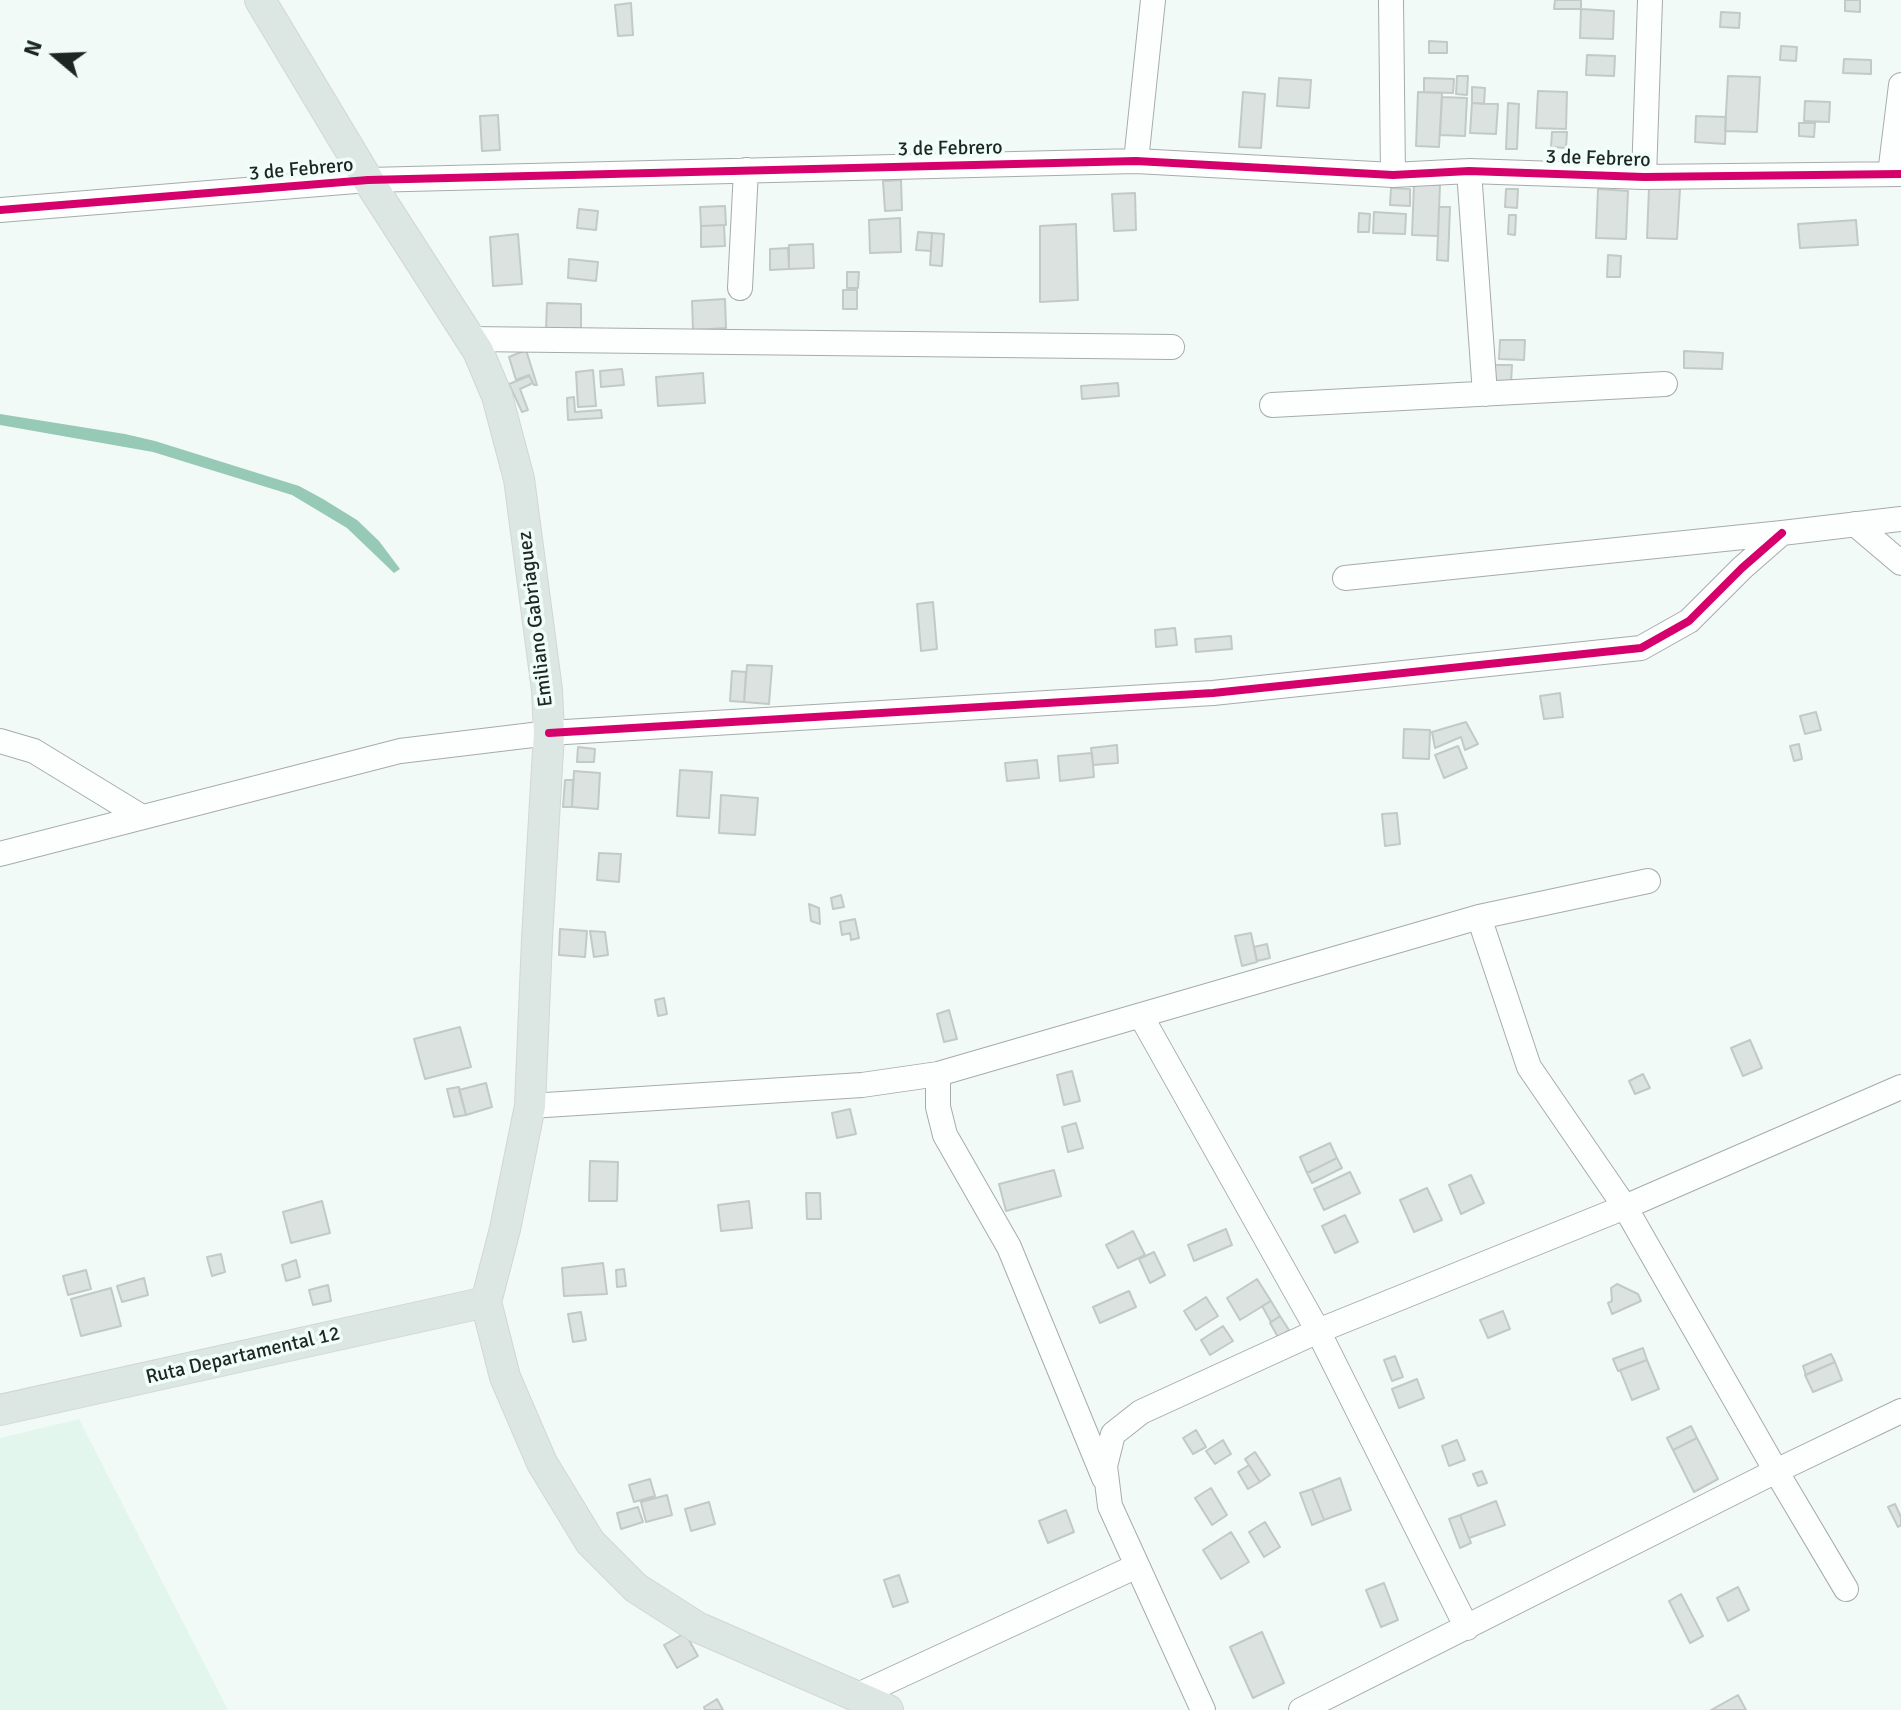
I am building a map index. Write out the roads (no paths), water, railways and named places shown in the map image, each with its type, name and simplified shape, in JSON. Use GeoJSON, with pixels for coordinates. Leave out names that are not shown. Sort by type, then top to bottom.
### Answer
{"type":"FeatureCollection","features":[{"type":"Feature","properties":{"kind":"main road","name":"Emiliano Gabriaguez"},"geometry":{"type":"LineString","coordinates":[[260,0],[368,180],[478,351],[497,396],[519,479],[547,690],[549,733],[530,1106],[505,1229],[486,1302]]}},
{"type":"Feature","properties":{"kind":"main road","name":"Ruta Departamental 12"},"geometry":{"type":"LineString","coordinates":[[0,1410],[486,1302]]}},
{"type":"Feature","properties":{"kind":"main road"},"geometry":{"type":"LineString","coordinates":[[486,1302],[505,1377],[542,1463],[590,1542],[636,1588],[697,1627],[888,1710]]}},
{"type":"Feature","properties":{"kind":"street"},"geometry":{"type":"LineString","coordinates":[[1136,161],[1153,0]]}},
{"type":"Feature","properties":{"kind":"street"},"geometry":{"type":"LineString","coordinates":[[1391,0],[1393,175]]}},
{"type":"Feature","properties":{"kind":"street"},"geometry":{"type":"LineString","coordinates":[[1644,177],[1650,0]]}},
{"type":"Feature","properties":{"kind":"street"},"geometry":{"type":"LineString","coordinates":[[1896,174],[1901,85]]}},
{"type":"Feature","properties":{"kind":"street","name":"3 de Febrero"},"geometry":{"type":"LineString","coordinates":[[0,210],[368,180],[1136,161],[1393,175],[1469,171],[1644,177],[1896,174]]}},
{"type":"Feature","properties":{"kind":"street"},"geometry":{"type":"LineString","coordinates":[[740,288],[746,170]]}},
{"type":"Feature","properties":{"kind":"street"},"geometry":{"type":"LineString","coordinates":[[1469,171],[1485,394]]}},
{"type":"Feature","properties":{"kind":"street"},"geometry":{"type":"LineString","coordinates":[[470,339],[1172,347]]}},
{"type":"Feature","properties":{"kind":"street"},"geometry":{"type":"LineString","coordinates":[[1272,405],[1665,384]]}},
{"type":"Feature","properties":{"kind":"street"},"geometry":{"type":"LineString","coordinates":[[1345,578],[1901,519]]}},
{"type":"Feature","properties":{"kind":"street"},"geometry":{"type":"LineString","coordinates":[[1855,524],[1901,563]]}},
{"type":"Feature","properties":{"kind":"street"},"geometry":{"type":"LineString","coordinates":[[0,854],[400,751],[549,733],[1213,693],[1641,648],[1689,621],[1782,533]]}},
{"type":"Feature","properties":{"kind":"street"},"geometry":{"type":"LineString","coordinates":[[0,741],[34,751],[142,817]]}},
{"type":"Feature","properties":{"kind":"street"},"geometry":{"type":"LineString","coordinates":[[530,1106],[862,1085],[938,1074],[1479,917],[1648,881]]}},
{"type":"Feature","properties":{"kind":"street"},"geometry":{"type":"LineString","coordinates":[[1479,917],[1529,1067],[1625,1207],[1846,1589]]}},
{"type":"Feature","properties":{"kind":"street"},"geometry":{"type":"LineString","coordinates":[[1141,1016],[1318,1331],[1467,1628]]}},
{"type":"Feature","properties":{"kind":"street"},"geometry":{"type":"LineString","coordinates":[[938,1074],[938,1107],[945,1135],[1009,1247],[1108,1488]]}},
{"type":"Feature","properties":{"kind":"street"},"geometry":{"type":"LineString","coordinates":[[1203,1710],[1110,1506],[1105,1466],[1113,1434],[1141,1412],[1318,1331],[1625,1207],[1901,1087]]}},
{"type":"Feature","properties":{"kind":"street"},"geometry":{"type":"LineString","coordinates":[[1301,1710],[1901,1411]]}},
{"type":"Feature","properties":{"kind":"street"},"geometry":{"type":"LineString","coordinates":[[856,1696],[1137,1566]]}}]}
